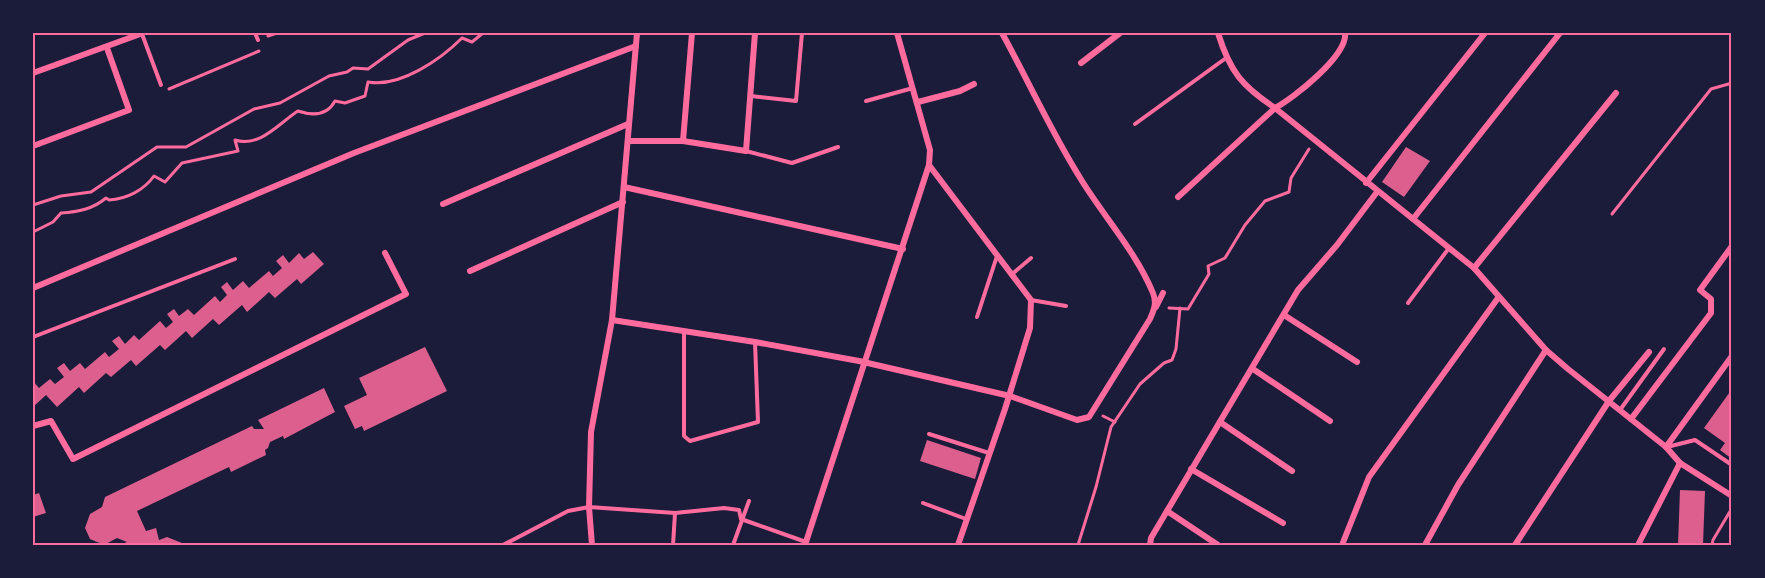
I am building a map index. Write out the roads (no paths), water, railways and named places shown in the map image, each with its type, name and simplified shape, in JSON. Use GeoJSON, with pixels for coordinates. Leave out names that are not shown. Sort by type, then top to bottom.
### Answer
{"type":"FeatureCollection","features":[{"type":"Feature","properties":{"kind":"street"},"geometry":{"type":"LineString","coordinates":[[33,73],[143,33]]}},
{"type":"Feature","properties":{"kind":"street"},"geometry":{"type":"LineString","coordinates":[[592,545],[588,507],[591,432],[612,320],[637,33]]}},
{"type":"Feature","properties":{"kind":"street"},"geometry":{"type":"LineString","coordinates":[[683,141],[693,33]]}},
{"type":"Feature","properties":{"kind":"street"},"geometry":{"type":"LineString","coordinates":[[628,141],[683,141],[746,151],[755,33]]}},
{"type":"Feature","properties":{"kind":"street"},"geometry":{"type":"LineString","coordinates":[[805,543],[929,165],[930,150],[897,33]]}},
{"type":"Feature","properties":{"kind":"street"},"geometry":{"type":"LineString","coordinates":[[1002,33],[1033,88],[1056,138],[1141,267],[1154,296],[1155,308]]}},
{"type":"Feature","properties":{"kind":"street"},"geometry":{"type":"LineString","coordinates":[[1218,33],[1226,58],[1248,90],[1275,108],[1474,268],[1546,350],[1666,447],[1680,463],[1732,496]]}},
{"type":"Feature","properties":{"kind":"street"},"geometry":{"type":"LineString","coordinates":[[1178,197],[1275,108],[1293,98],[1343,47],[1345,33]]}},
{"type":"Feature","properties":{"kind":"street"},"geometry":{"type":"LineString","coordinates":[[1366,183],[1485,33]]}},
{"type":"Feature","properties":{"kind":"street"},"geometry":{"type":"LineString","coordinates":[[1413,219],[1560,33]]}},
{"type":"Feature","properties":{"kind":"street"},"geometry":{"type":"LineString","coordinates":[[1082,63],[1115,34]]}},
{"type":"Feature","properties":{"kind":"street"},"geometry":{"type":"LineString","coordinates":[[33,288],[354,153],[636,46]]}},
{"type":"Feature","properties":{"kind":"street"},"geometry":{"type":"LineString","coordinates":[[33,146],[129,110],[107,48]]}},
{"type":"Feature","properties":{"kind":"street"},"geometry":{"type":"LineString","coordinates":[[918,102],[960,91],[974,84]]}},
{"type":"Feature","properties":{"kind":"street"},"geometry":{"type":"LineString","coordinates":[[1474,268],[1616,93]]}},
{"type":"Feature","properties":{"kind":"street"},"geometry":{"type":"LineString","coordinates":[[443,204],[628,124]]}},
{"type":"Feature","properties":{"kind":"street"},"geometry":{"type":"LineString","coordinates":[[929,165],[1031,300],[1030,328],[1010,396],[958,545]]}},
{"type":"Feature","properties":{"kind":"street"},"geometry":{"type":"LineString","coordinates":[[624,187],[903,249]]}},
{"type":"Feature","properties":{"kind":"street"},"geometry":{"type":"LineString","coordinates":[[1150,545],[1151,538],[1191,469],[1253,369],[1298,290],[1337,245],[1377,192]]}},
{"type":"Feature","properties":{"kind":"street"},"geometry":{"type":"LineString","coordinates":[[470,271],[623,202]]}},
{"type":"Feature","properties":{"kind":"street"},"geometry":{"type":"LineString","coordinates":[[1631,419],[1711,313],[1711,299],[1700,290],[1732,246]]}},
{"type":"Feature","properties":{"kind":"street"},"geometry":{"type":"LineString","coordinates":[[33,426],[51,421],[73,459],[406,294],[385,253]]}},
{"type":"Feature","properties":{"kind":"street"},"geometry":{"type":"LineString","coordinates":[[612,320],[684,333],[756,342],[865,364],[1010,396],[1077,420],[1089,417],[1163,293]]}},
{"type":"Feature","properties":{"kind":"street"},"geometry":{"type":"LineString","coordinates":[[1342,545],[1369,477],[1498,298]]}},
{"type":"Feature","properties":{"kind":"street"},"geometry":{"type":"LineString","coordinates":[[1284,315],[1357,362]]}},
{"type":"Feature","properties":{"kind":"street"},"geometry":{"type":"LineString","coordinates":[[1425,545],[1458,485],[1546,350]]}},
{"type":"Feature","properties":{"kind":"street"},"geometry":{"type":"LineString","coordinates":[[1515,545],[1609,401],[1649,352]]}},
{"type":"Feature","properties":{"kind":"street"},"geometry":{"type":"LineString","coordinates":[[1666,447],[1732,356]]}},
{"type":"Feature","properties":{"kind":"street"},"geometry":{"type":"LineString","coordinates":[[1253,369],[1330,421]]}},
{"type":"Feature","properties":{"kind":"street"},"geometry":{"type":"LineString","coordinates":[[1220,423],[1292,471]]}},
{"type":"Feature","properties":{"kind":"street"},"geometry":{"type":"LineString","coordinates":[[1638,545],[1680,463]]}},
{"type":"Feature","properties":{"kind":"street"},"geometry":{"type":"LineString","coordinates":[[1191,469],[1283,523]]}},
{"type":"Feature","properties":{"kind":"street"},"geometry":{"type":"LineString","coordinates":[[1167,511],[1218,545]]}},
{"type":"Feature","properties":{"kind":"lane"},"geometry":{"type":"LineString","coordinates":[[143,33],[161,85]]}},
{"type":"Feature","properties":{"kind":"lane"},"geometry":{"type":"LineString","coordinates":[[255,33],[258,40]]}},
{"type":"Feature","properties":{"kind":"lane"},"geometry":{"type":"LineString","coordinates":[[750,96],[796,101],[802,33]]}},
{"type":"Feature","properties":{"kind":"lane"},"geometry":{"type":"LineString","coordinates":[[1136,124],[1226,58]]}},
{"type":"Feature","properties":{"kind":"lane"},"geometry":{"type":"LineString","coordinates":[[866,101],[914,88]]}},
{"type":"Feature","properties":{"kind":"lane"},"geometry":{"type":"LineString","coordinates":[[746,151],[792,163],[838,147]]}},
{"type":"Feature","properties":{"kind":"lane"},"geometry":{"type":"LineString","coordinates":[[1408,303],[1449,248]]}},
{"type":"Feature","properties":{"kind":"lane"},"geometry":{"type":"LineString","coordinates":[[977,317],[997,256]]}},
{"type":"Feature","properties":{"kind":"lane"},"geometry":{"type":"LineString","coordinates":[[1011,275],[1031,258]]}},
{"type":"Feature","properties":{"kind":"lane"},"geometry":{"type":"LineString","coordinates":[[33,337],[235,259]]}},
{"type":"Feature","properties":{"kind":"lane"},"geometry":{"type":"LineString","coordinates":[[1031,300],[1066,306]]}},
{"type":"Feature","properties":{"kind":"lane"},"geometry":{"type":"LineString","coordinates":[[684,333],[684,436],[690,441],[758,422],[756,342]]}},
{"type":"Feature","properties":{"kind":"lane"},"geometry":{"type":"LineString","coordinates":[[1620,410],[1664,349]]}},
{"type":"Feature","properties":{"kind":"lane"},"geometry":{"type":"LineString","coordinates":[[929,434],[990,454]]}},
{"type":"Feature","properties":{"kind":"lane"},"geometry":{"type":"LineString","coordinates":[[1666,447],[1695,440],[1732,465]]}},
{"type":"Feature","properties":{"kind":"lane"},"geometry":{"type":"LineString","coordinates":[[733,545],[749,501]]}},
{"type":"Feature","properties":{"kind":"lane"},"geometry":{"type":"LineString","coordinates":[[923,503],[967,519]]}},
{"type":"Feature","properties":{"kind":"lane"},"geometry":{"type":"LineString","coordinates":[[502,545],[568,511],[588,507],[675,513],[724,508],[739,510],[741,519]]}},
{"type":"Feature","properties":{"kind":"lane"},"geometry":{"type":"LineString","coordinates":[[673,545],[675,513]]}},
{"type":"Feature","properties":{"kind":"lane"},"geometry":{"type":"LineString","coordinates":[[741,519],[805,543]]}}]}
